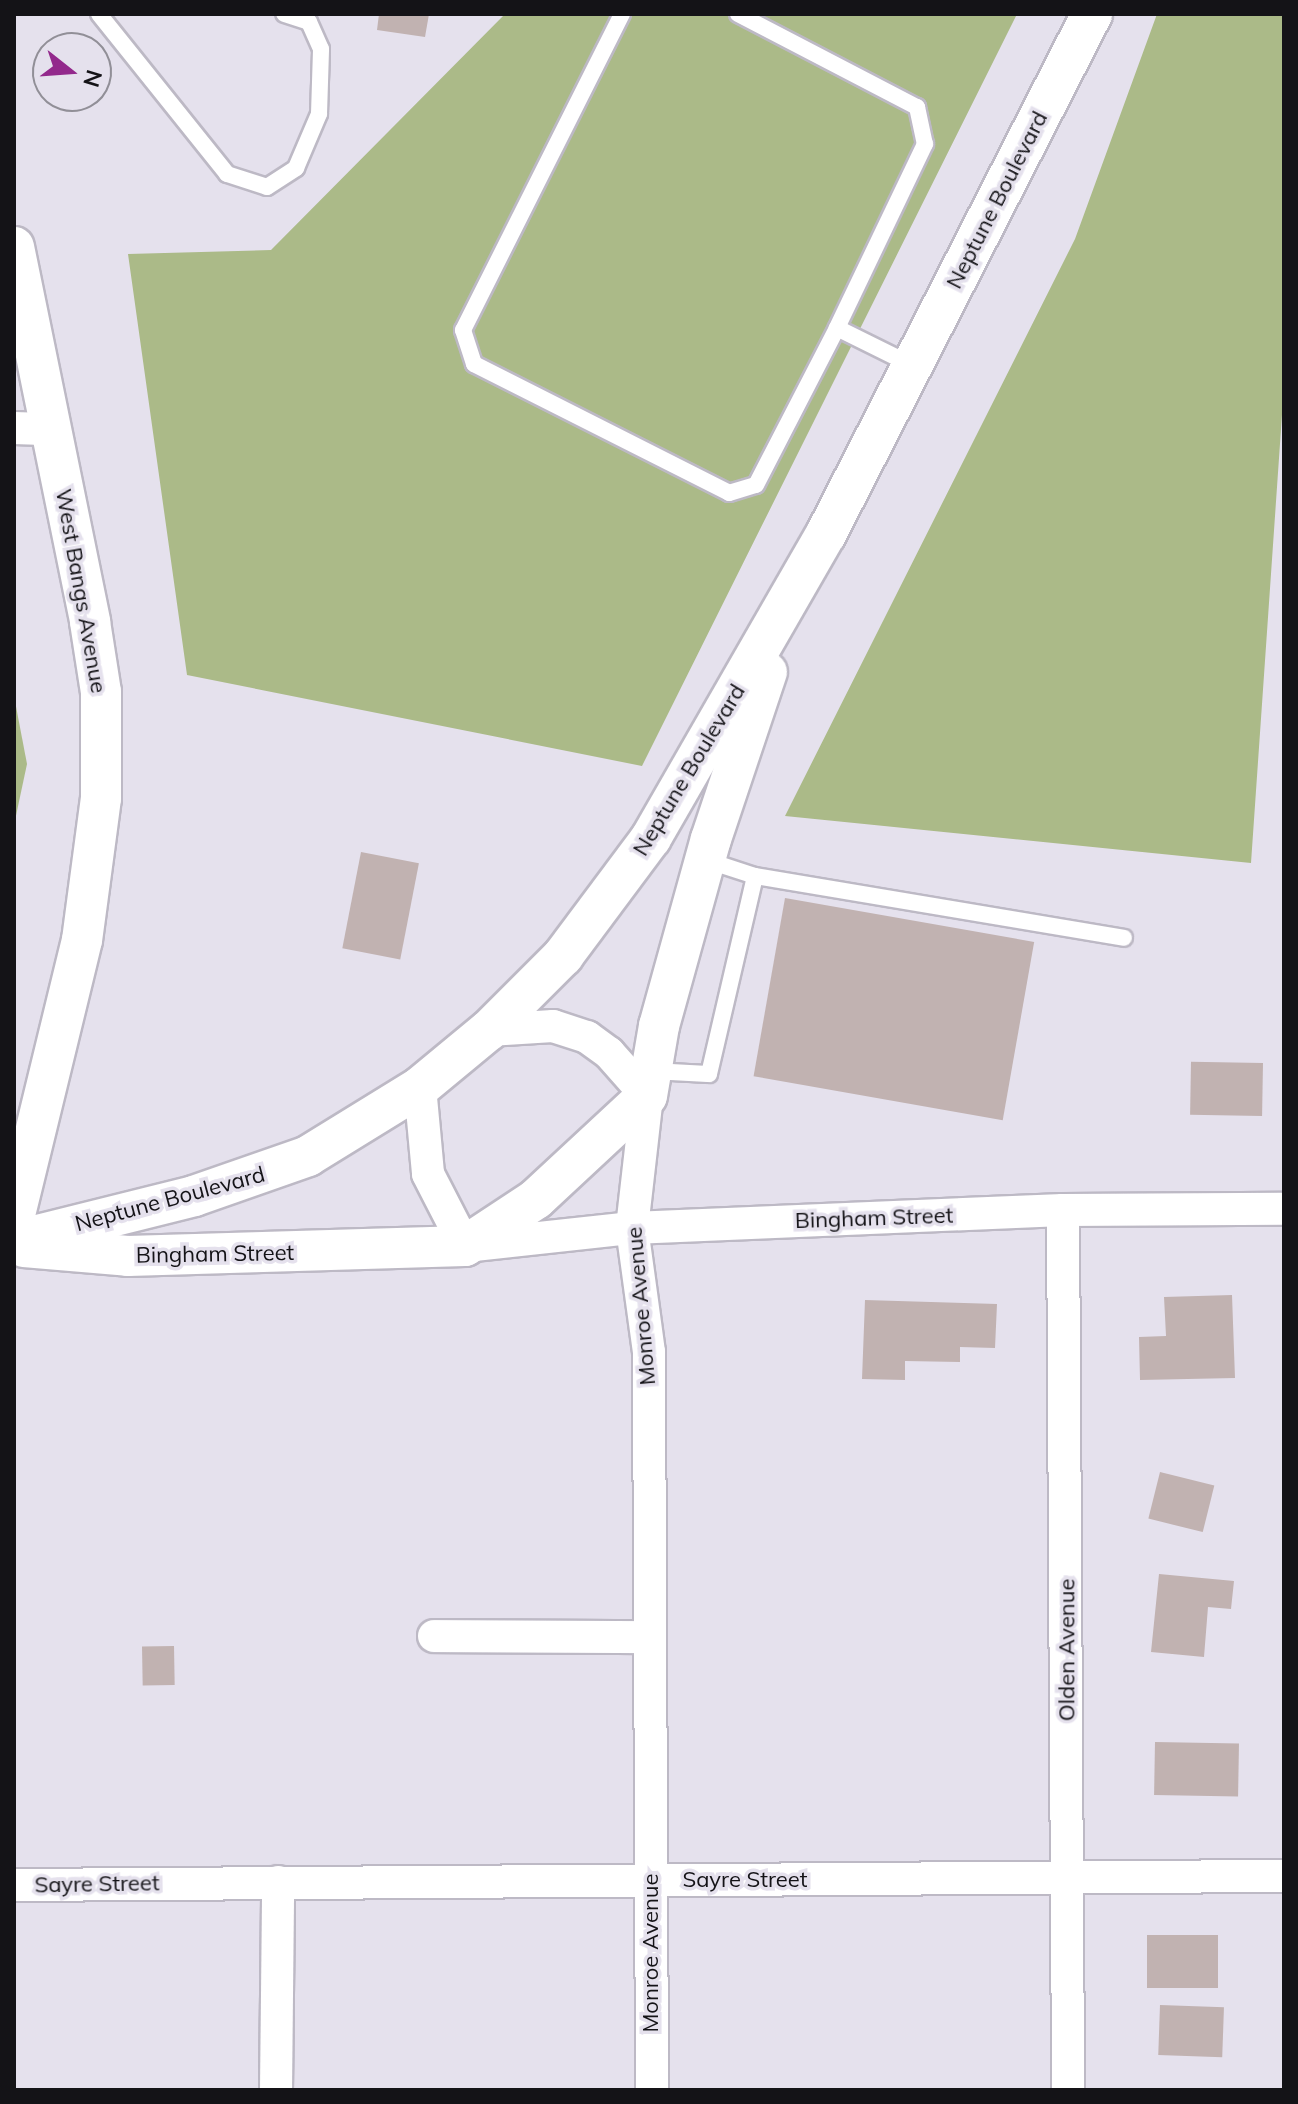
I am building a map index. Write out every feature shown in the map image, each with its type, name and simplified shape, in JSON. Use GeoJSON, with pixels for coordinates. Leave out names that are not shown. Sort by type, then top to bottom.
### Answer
{"type":"FeatureCollection","features":[{"type":"Feature","properties":{"kind":"street","name":"Neptune Boulevard"},"geometry":{"type":"LineString","coordinates":[[14,1243],[254,1179],[308,1156],[420,1087],[489,1030],[563,956],[620,885],[793,592],[1092,14]]}},
{"type":"Feature","properties":{"kind":"street","name":"West Bangs Avenue"},"geometry":{"type":"LineString","coordinates":[[14,247],[32,428],[101,692],[101,798],[82,940],[14,1218]]}},
{"type":"Feature","properties":{"kind":"street","name":"Monroe Avenue"},"geometry":{"type":"LineString","coordinates":[[652,2090],[649,1352],[632,1228],[659,1026],[706,860],[793,592]]}},
{"type":"Feature","properties":{"kind":"street"},"geometry":{"type":"LineString","coordinates":[[420,1087],[428,1174],[465,1246],[548,1189],[649,1083],[587,1037],[553,1026],[489,1030]]}},
{"type":"Feature","properties":{"kind":"street","name":"Bingham Street"},"geometry":{"type":"LineString","coordinates":[[14,1243],[128,1256],[465,1246],[632,1228],[1063,1210],[1284,1209]]}},
{"type":"Feature","properties":{"kind":"street","name":"Olden Avenue"},"geometry":{"type":"LineString","coordinates":[[1063,1210],[1068,2090]]}},
{"type":"Feature","properties":{"kind":"street"},"geometry":{"type":"LineString","coordinates":[[434,1636],[649,1637]]}},
{"type":"Feature","properties":{"kind":"street","name":"Sayre Street"},"geometry":{"type":"LineString","coordinates":[[14,1885],[1284,1876]]}},
{"type":"Feature","properties":{"kind":"street"},"geometry":{"type":"LineString","coordinates":[[276,2090],[278,1882]]}},
{"type":"Feature","properties":{"kind":"lane"},"geometry":{"type":"LineString","coordinates":[[99,14],[227,174],[267,187],[296,168],[319,114],[321,49],[309,22],[284,14]]}},
{"type":"Feature","properties":{"kind":"lane"},"geometry":{"type":"LineString","coordinates":[[622,14],[463,330],[474,364],[729,493],[756,485],[837,328],[925,144],[917,107],[738,14]]}},
{"type":"Feature","properties":{"kind":"lane"},"geometry":{"type":"LineString","coordinates":[[837,328],[912,365]]}},
{"type":"Feature","properties":{"kind":"lane"},"geometry":{"type":"LineString","coordinates":[[706,860],[755,876],[1124,938]]}},
{"type":"Feature","properties":{"kind":"lane"},"geometry":{"type":"LineString","coordinates":[[649,1083],[709,1074],[755,876]]}},
{"type":"Feature","properties":{"kind":"green space"},"geometry":{"type":"Polygon","coordinates":[[[505,14],[1017,14],[642,766],[187,675],[128,254],[271,250],[505,14]]]}},
{"type":"Feature","properties":{"kind":"green space"},"geometry":{"type":"Polygon","coordinates":[[[1157,14],[1284,14],[1284,386],[1251,863],[785,816],[1075,239],[1157,14]]]}},
{"type":"Feature","properties":{"kind":"green space"},"geometry":{"type":"Polygon","coordinates":[[[14,696],[27,764],[14,825],[14,696]]]}},
{"type":"Feature","properties":{"kind":"building"},"geometry":{"type":"Polygon","coordinates":[[[379,14],[429,14],[425,37],[377,30],[379,14]]]}},
{"type":"Feature","properties":{"kind":"building"},"geometry":{"type":"Polygon","coordinates":[[[361,852],[419,863],[400,959],[342,948],[361,852]]]}},
{"type":"Feature","properties":{"kind":"building"},"geometry":{"type":"Polygon","coordinates":[[[785,898],[1034,942],[1003,1120],[754,1076],[785,898]]]}},
{"type":"Feature","properties":{"kind":"building"},"geometry":{"type":"Polygon","coordinates":[[[1191,1062],[1263,1063],[1262,1116],[1190,1115],[1191,1062]]]}},
{"type":"Feature","properties":{"kind":"building"},"geometry":{"type":"Polygon","coordinates":[[[1232,1295],[1235,1378],[1140,1380],[1139,1337],[1166,1336],[1164,1297],[1232,1295]]]}},
{"type":"Feature","properties":{"kind":"building"},"geometry":{"type":"Polygon","coordinates":[[[865,1300],[997,1304],[995,1348],[960,1347],[960,1362],[905,1361],[905,1380],[862,1379],[865,1300]]]}},
{"type":"Feature","properties":{"kind":"building"},"geometry":{"type":"Polygon","coordinates":[[[1160,1472],[1214,1486],[1203,1532],[1148,1519],[1160,1472]]]}},
{"type":"Feature","properties":{"kind":"building"},"geometry":{"type":"Polygon","coordinates":[[[1159,1574],[1234,1581],[1231,1609],[1208,1607],[1204,1657],[1151,1652],[1159,1574]]]}},
{"type":"Feature","properties":{"kind":"building"},"geometry":{"type":"Polygon","coordinates":[[[174,1646],[175,1685],[143,1686],[142,1647],[174,1646]]]}},
{"type":"Feature","properties":{"kind":"building"},"geometry":{"type":"Polygon","coordinates":[[[1155,1742],[1239,1743],[1238,1796],[1154,1795],[1155,1742]]]}},
{"type":"Feature","properties":{"kind":"building"},"geometry":{"type":"Polygon","coordinates":[[[1147,1935],[1218,1935],[1218,1988],[1147,1988],[1147,1935]]]}},
{"type":"Feature","properties":{"kind":"building"},"geometry":{"type":"Polygon","coordinates":[[[1160,2005],[1224,2007],[1222,2057],[1158,2055],[1160,2005]]]}}]}
